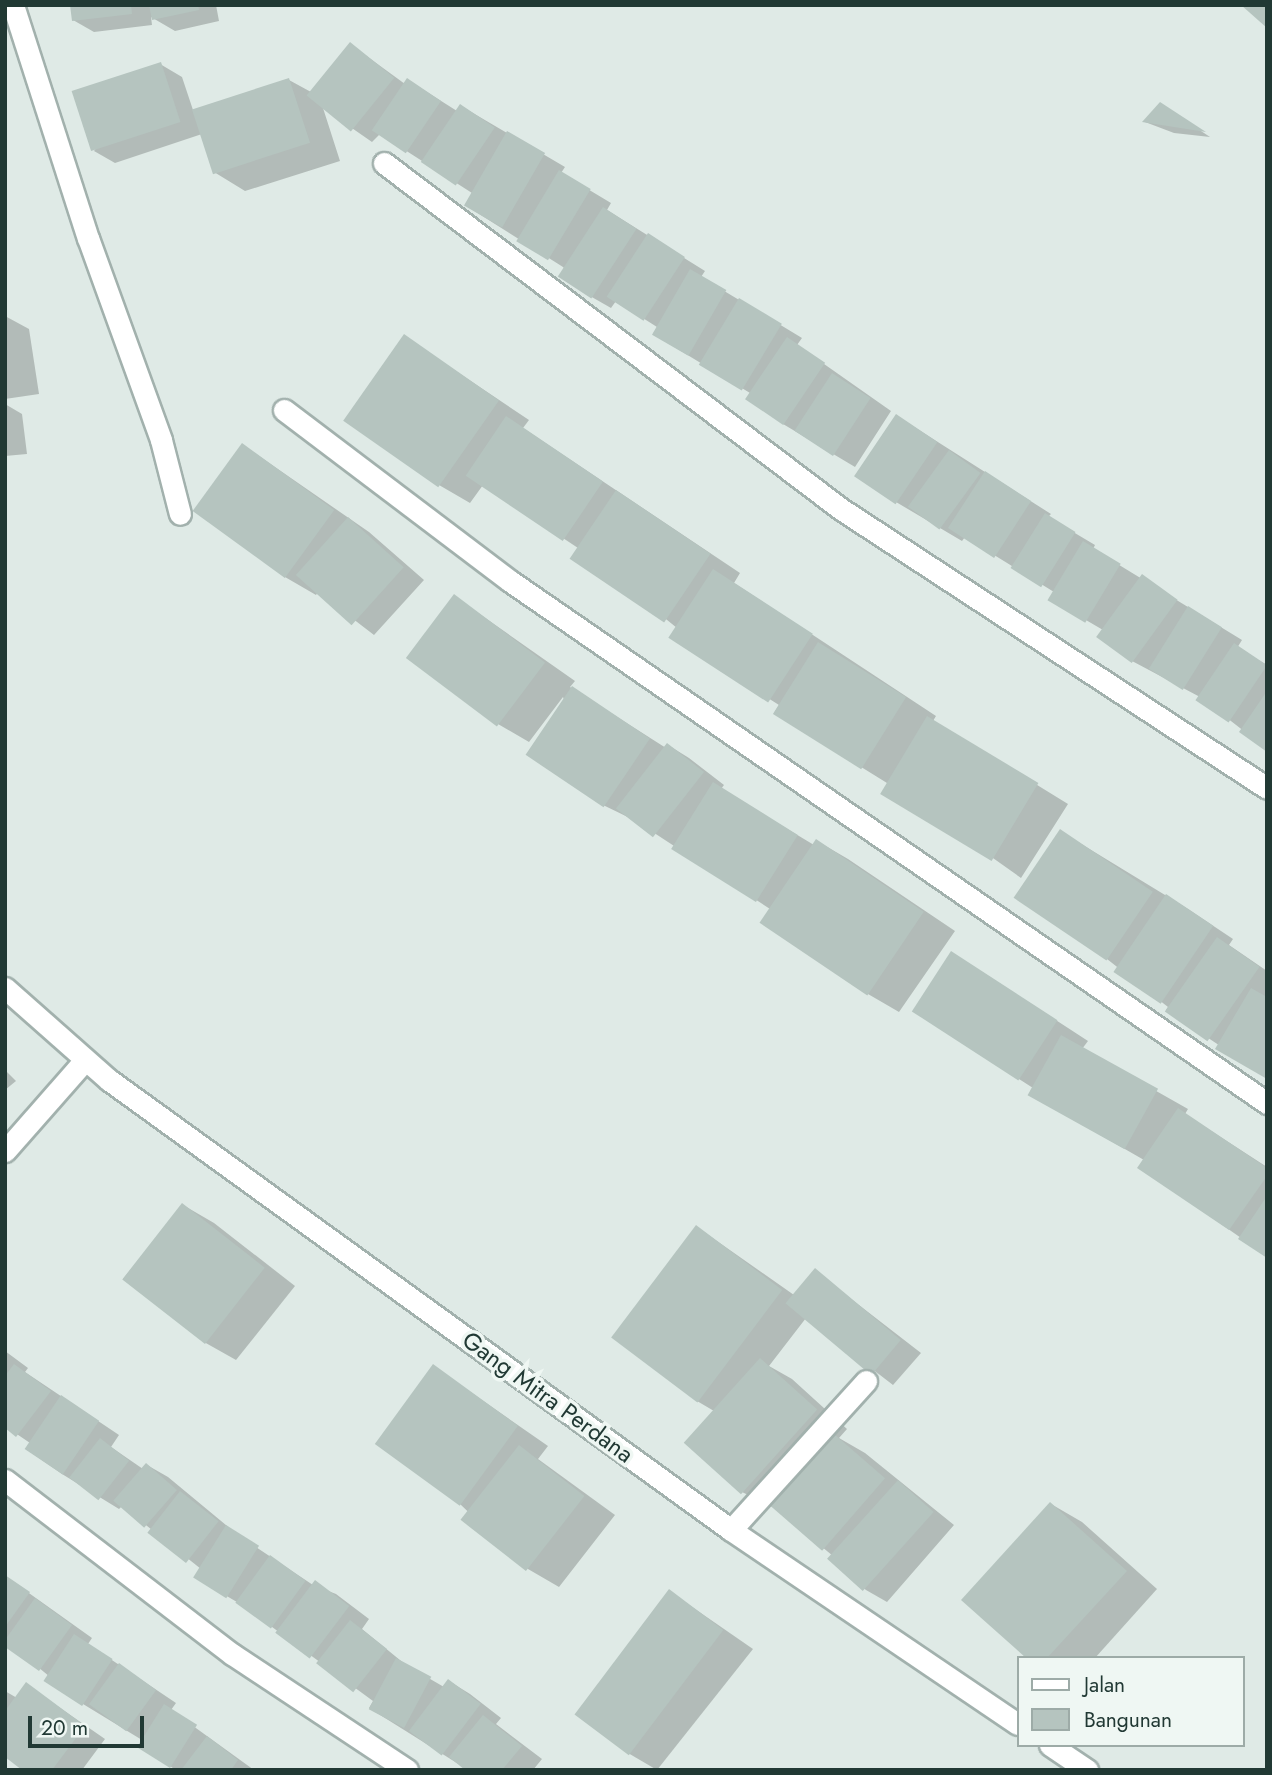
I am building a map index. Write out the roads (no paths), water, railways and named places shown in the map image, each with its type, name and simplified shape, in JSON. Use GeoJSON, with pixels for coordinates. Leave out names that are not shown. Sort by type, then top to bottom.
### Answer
{"type":"FeatureCollection","features":[{"type":"Feature","properties":{"kind":"street"},"geometry":{"type":"LineString","coordinates":[[13,5],[88,238],[161,440],[180,514]]}},
{"type":"Feature","properties":{"kind":"street"},"geometry":{"type":"LineString","coordinates":[[384,163],[841,509],[1267,788]]}},
{"type":"Feature","properties":{"kind":"street"},"geometry":{"type":"LineString","coordinates":[[284,410],[521,589],[1267,1103]]}},
{"type":"Feature","properties":{"kind":"street","name":"Gang Mitra Perdana"},"geometry":{"type":"LineString","coordinates":[[5,988],[84,1061],[731,1530],[1016,1723]]}},
{"type":"Feature","properties":{"kind":"street"},"geometry":{"type":"LineString","coordinates":[[5,1151],[84,1061]]}},
{"type":"Feature","properties":{"kind":"street"},"geometry":{"type":"LineString","coordinates":[[731,1530],[866,1381]]}},
{"type":"Feature","properties":{"kind":"street"},"geometry":{"type":"LineString","coordinates":[[5,1480],[232,1654],[407,1770]]}},
{"type":"Feature","properties":{"kind":"street"},"geometry":{"type":"LineString","coordinates":[[1053,1747],[1087,1770]]}}]}
